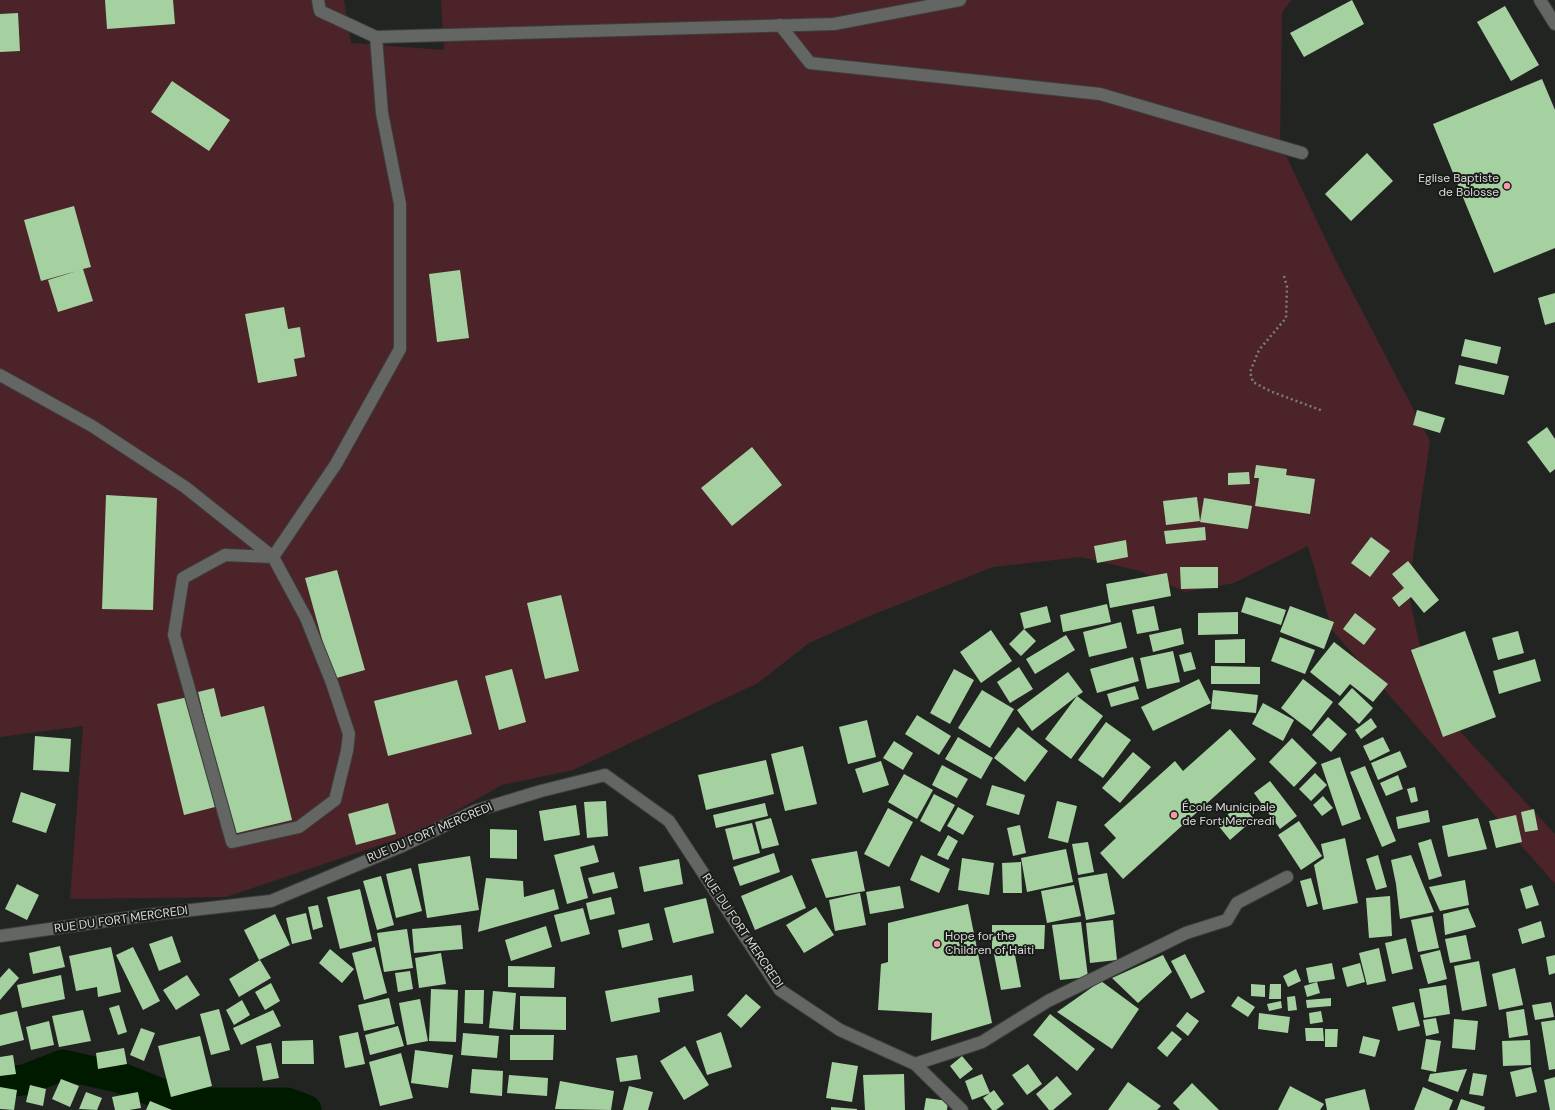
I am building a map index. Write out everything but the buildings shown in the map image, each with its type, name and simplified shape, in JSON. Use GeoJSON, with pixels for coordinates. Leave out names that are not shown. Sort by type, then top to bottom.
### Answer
{"type":"FeatureCollection","features":[{"type":"Feature","properties":{"kind":"street"},"geometry":{"type":"LineString","coordinates":[[318,0],[320,11],[376,37],[834,24],[960,0]]}},
{"type":"Feature","properties":{"kind":"street"},"geometry":{"type":"LineString","coordinates":[[1540,0],[1555,24]]}},
{"type":"Feature","properties":{"kind":"street"},"geometry":{"type":"LineString","coordinates":[[780,25],[810,63],[1100,94],[1302,153]]}},
{"type":"Feature","properties":{"kind":"street"},"geometry":{"type":"LineString","coordinates":[[273,557],[336,464],[400,349],[400,204],[382,113],[376,37]]}},
{"type":"Feature","properties":{"kind":"street"},"geometry":{"type":"LineString","coordinates":[[0,375],[92,426],[185,487],[273,557],[306,618],[332,683],[349,734],[347,751],[335,800],[299,827],[232,842],[174,635],[175,628],[183,578],[225,555],[273,557]]}},
{"type":"Feature","properties":{"kind":"street","name":"RUE DU FORT MERCREDI"},"geometry":{"type":"LineString","coordinates":[[0,936],[148,915],[271,901],[402,846],[475,811],[541,791],[605,775],[669,822],[780,990],[840,1030],[915,1064],[962,1110]]}},
{"type":"Feature","properties":{"kind":"street"},"geometry":{"type":"LineString","coordinates":[[915,1064],[982,1042],[1055,998],[1186,933],[1227,920],[1237,903],[1286,877]]}},
{"type":"Feature","properties":{"kind":"path"},"geometry":{"type":"LineString","coordinates":[[1284,276],[1287,287],[1286,318],[1259,350],[1250,372],[1253,382],[1270,391],[1323,411]]}},
{"type":"Feature","properties":{"kind":"shaded area"},"geometry":{"type":"Polygon","coordinates":[[[0,0],[344,0],[351,43],[444,50],[441,0],[1291,0],[1282,13],[1280,143],[1335,259],[1430,441],[1408,591],[1419,642],[1455,726],[1555,834],[1555,884],[1332,630],[1308,546],[1234,583],[1185,592],[1140,571],[1081,557],[993,567],[872,615],[809,643],[758,683],[573,770],[502,785],[419,832],[226,897],[70,899],[83,726],[0,737],[0,0]]]}},
{"type":"Feature","properties":{"kind":"waterway"},"geometry":{"type":"LineString","coordinates":[[0,1082],[24,1080],[63,1065],[121,1078],[183,1103],[287,1103],[306,1110]]}},
{"type":"Feature","properties":{"kind":"place","name":"Eglise Baptiste de Bolosse"},"geometry":{"type":"Point","coordinates":[1507,186]}},
{"type":"Feature","properties":{"kind":"place","name":"École Municipale de Fort Mercredi"},"geometry":{"type":"Point","coordinates":[1174,815]}},
{"type":"Feature","properties":{"kind":"place","name":"Hope for the Children of Haiti"},"geometry":{"type":"Point","coordinates":[937,944]}}]}
